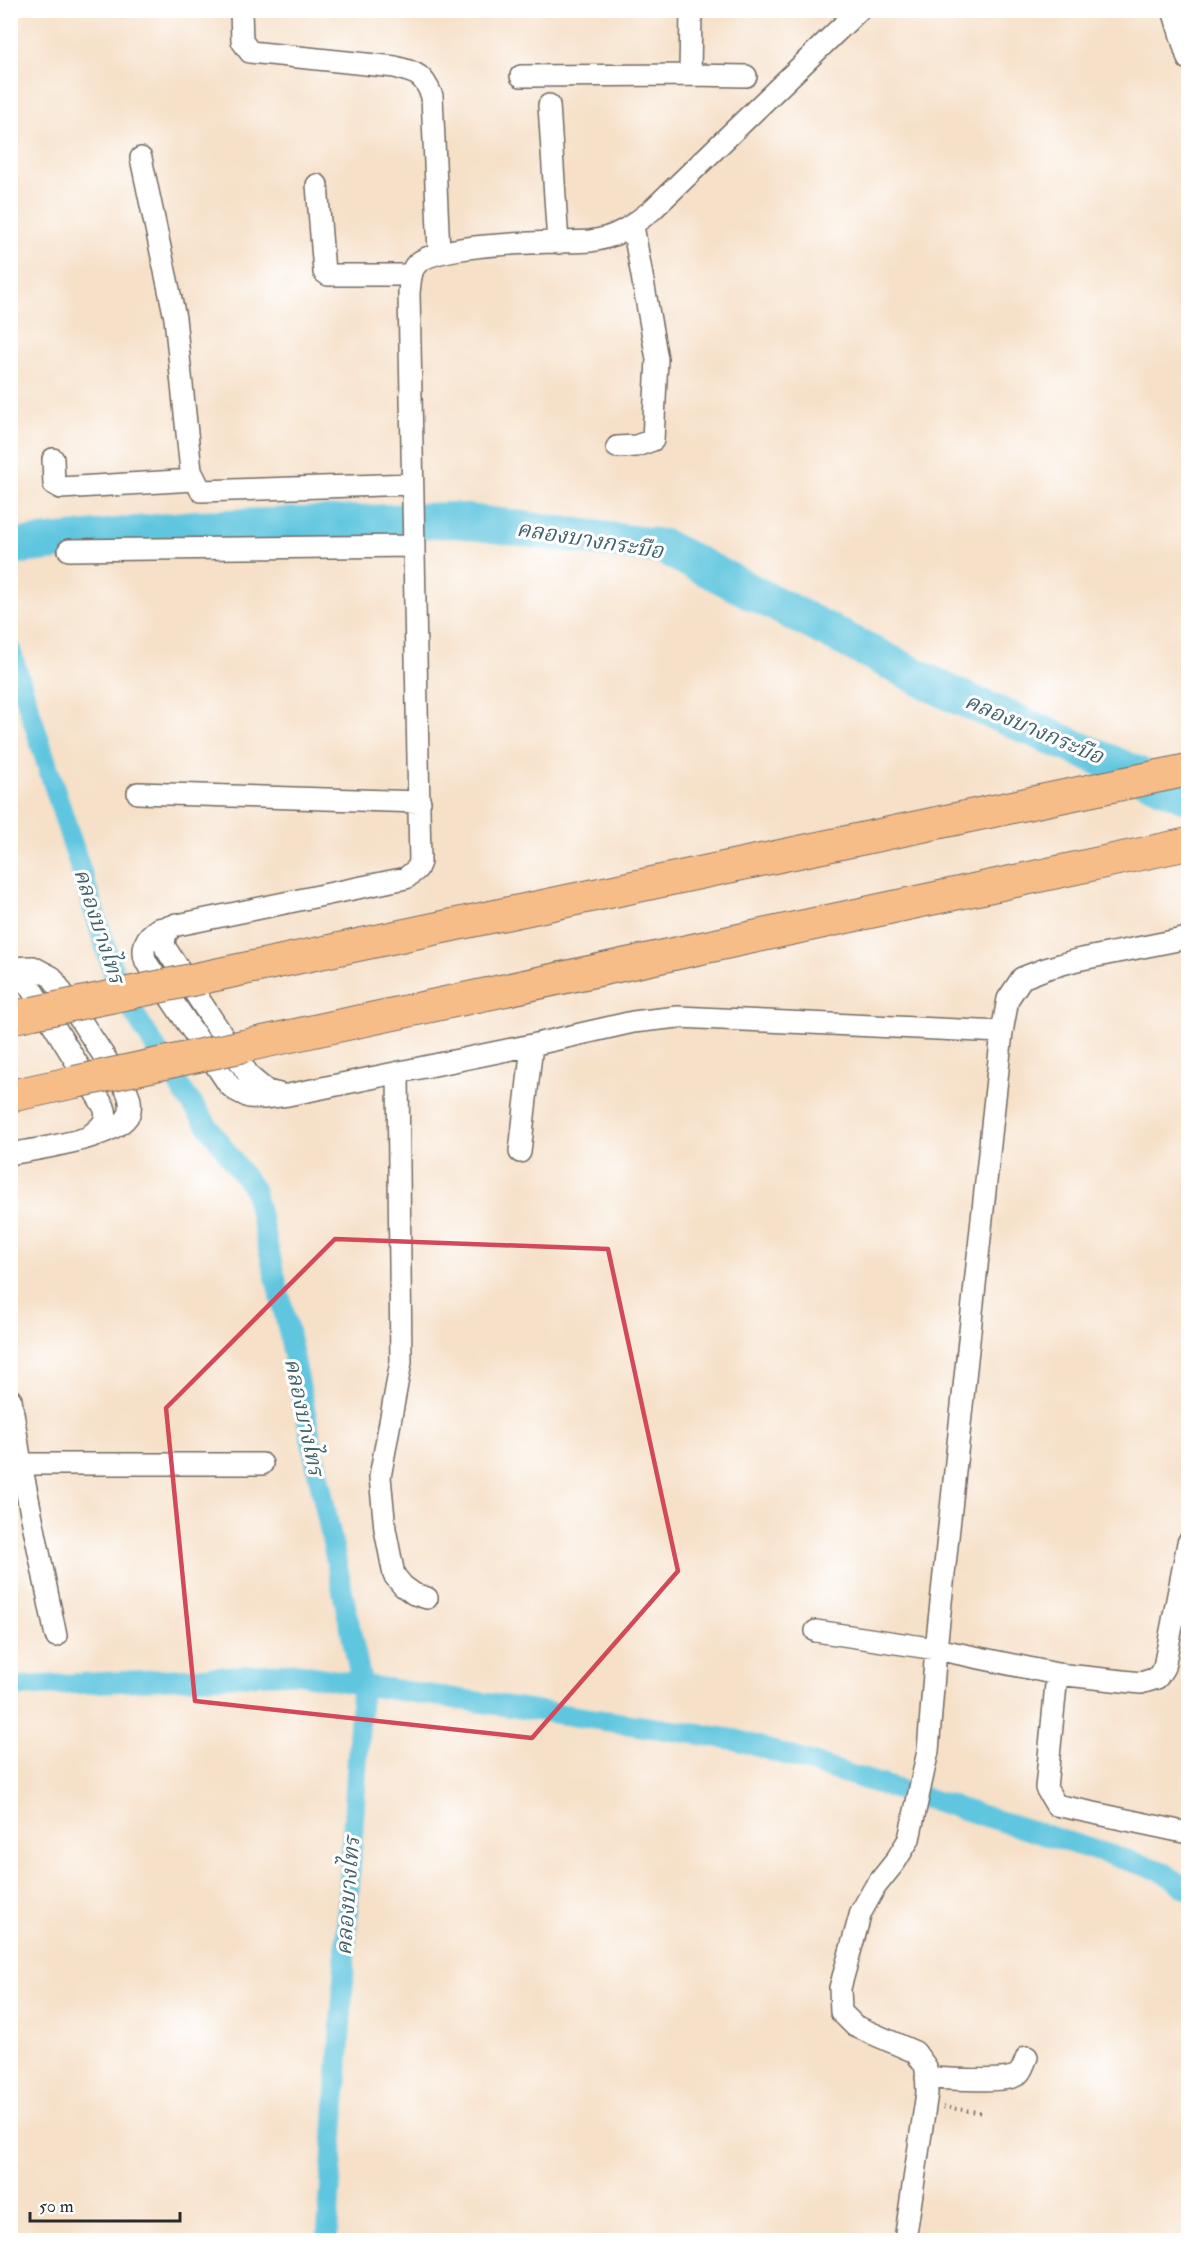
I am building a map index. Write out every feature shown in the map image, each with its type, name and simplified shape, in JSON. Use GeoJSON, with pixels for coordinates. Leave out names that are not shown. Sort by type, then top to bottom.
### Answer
{"type":"FeatureCollection","features":[{"type":"Feature","properties":{"kind":"highway"},"geometry":{"type":"LineString","coordinates":[[22,1016],[1188,770]]}},
{"type":"Feature","properties":{"kind":"highway"},"geometry":{"type":"LineString","coordinates":[[10,1096],[1188,844]]}},
{"type":"Feature","properties":{"kind":"street"},"geometry":{"type":"LineString","coordinates":[[241,10],[242,41],[250,52],[395,67],[415,72],[426,81],[432,96],[439,252]]}},
{"type":"Feature","properties":{"kind":"street"},"geometry":{"type":"LineString","coordinates":[[690,75],[692,10]]}},
{"type":"Feature","properties":{"kind":"street"},"geometry":{"type":"LineString","coordinates":[[859,10],[633,226],[605,239],[459,248],[426,257],[414,266],[409,293],[420,862],[417,869],[406,878],[176,924],[166,933],[164,943],[250,1077],[267,1091],[288,1095],[633,1022],[678,1017],[1002,1032]]}},
{"type":"Feature","properties":{"kind":"street"},"geometry":{"type":"LineString","coordinates":[[1173,10],[1188,59]]}},
{"type":"Feature","properties":{"kind":"street"},"geometry":{"type":"LineString","coordinates":[[521,76],[746,76]]}},
{"type":"Feature","properties":{"kind":"street"},"geometry":{"type":"LineString","coordinates":[[549,105],[558,243]]}},
{"type":"Feature","properties":{"kind":"street"},"geometry":{"type":"LineString","coordinates":[[141,158],[175,318],[188,444],[194,480],[201,491],[412,491]]}},
{"type":"Feature","properties":{"kind":"street"},"geometry":{"type":"LineString","coordinates":[[317,185],[324,272],[328,275],[411,275]]}},
{"type":"Feature","properties":{"kind":"street"},"geometry":{"type":"LineString","coordinates":[[616,447],[636,446],[653,440],[657,359],[633,226]]}},
{"type":"Feature","properties":{"kind":"street"},"geometry":{"type":"LineString","coordinates":[[52,459],[54,484],[61,488],[194,480]]}},
{"type":"Feature","properties":{"kind":"street"},"geometry":{"type":"LineString","coordinates":[[69,550],[412,539]]}},
{"type":"Feature","properties":{"kind":"street"},"geometry":{"type":"LineString","coordinates":[[138,793],[420,802]]}},
{"type":"Feature","properties":{"kind":"street"},"geometry":{"type":"LineString","coordinates":[[905,2241],[925,2104],[926,2067],[915,2052],[855,2026],[841,2012],[840,1988],[861,1912],[875,1887],[895,1862],[909,1839],[928,1751],[936,1649],[1002,1032],[1008,999],[1022,978],[1045,969],[1077,960],[1188,938]]}},
{"type":"Feature","properties":{"kind":"street"},"geometry":{"type":"LineString","coordinates":[[10,968],[33,967],[52,977],[128,1091],[131,1106],[126,1119],[113,1129],[86,1138],[10,1154]]}},
{"type":"Feature","properties":{"kind":"street"},"geometry":{"type":"LineString","coordinates":[[10,974],[22,979],[30,987],[104,1107],[106,1112],[104,1123],[86,1138]]}},
{"type":"Feature","properties":{"kind":"street"},"geometry":{"type":"LineString","coordinates":[[520,1152],[532,1045]]}},
{"type":"Feature","properties":{"kind":"street"},"geometry":{"type":"LineString","coordinates":[[398,1073],[400,1362],[380,1477],[385,1528],[394,1575],[414,1594],[427,1598]]}},
{"type":"Feature","properties":{"kind":"street"},"geometry":{"type":"LineString","coordinates":[[11,1400],[16,1464],[56,1636]]}},
{"type":"Feature","properties":{"kind":"street"},"geometry":{"type":"LineString","coordinates":[[16,1464],[262,1464]]}},
{"type":"Feature","properties":{"kind":"street"},"geometry":{"type":"LineString","coordinates":[[816,1631],[936,1649],[1057,1674],[1142,1683],[1157,1678],[1164,1667],[1188,1544]]}},
{"type":"Feature","properties":{"kind":"street"},"geometry":{"type":"LineString","coordinates":[[1057,1674],[1046,1788],[1056,1805],[1188,1833]]}},
{"type":"Feature","properties":{"kind":"street"},"geometry":{"type":"LineString","coordinates":[[926,2078],[1002,2079],[1015,2077],[1020,2072],[1027,2056]]}},
{"type":"Feature","properties":{"kind":"path"},"geometry":{"type":"LineString","coordinates":[[925,2104],[984,2113]]}},
{"type":"Feature","properties":{"kind":"highlighted area"},"geometry":{"type":"Polygon","coordinates":[[[335,1239],[608,1249],[678,1571],[532,1738],[195,1701],[166,1408],[335,1239]]]}},
{"type":"Feature","properties":{"kind":"waterway","name":"คลองบางกระบือ"},"geometry":{"type":"LineString","coordinates":[[10,547],[195,528],[453,520],[664,547],[954,695],[1188,796]]}},
{"type":"Feature","properties":{"kind":"waterway","name":"คลองบางไทร"},"geometry":{"type":"LineString","coordinates":[[10,649],[119,989],[182,1090],[254,1190],[288,1329],[362,1685],[327,2240]]}},
{"type":"Feature","properties":{"kind":"waterway"},"geometry":{"type":"LineString","coordinates":[[10,1687],[295,1673],[362,1685],[737,1740],[1162,1871],[1188,1890]]}}]}
